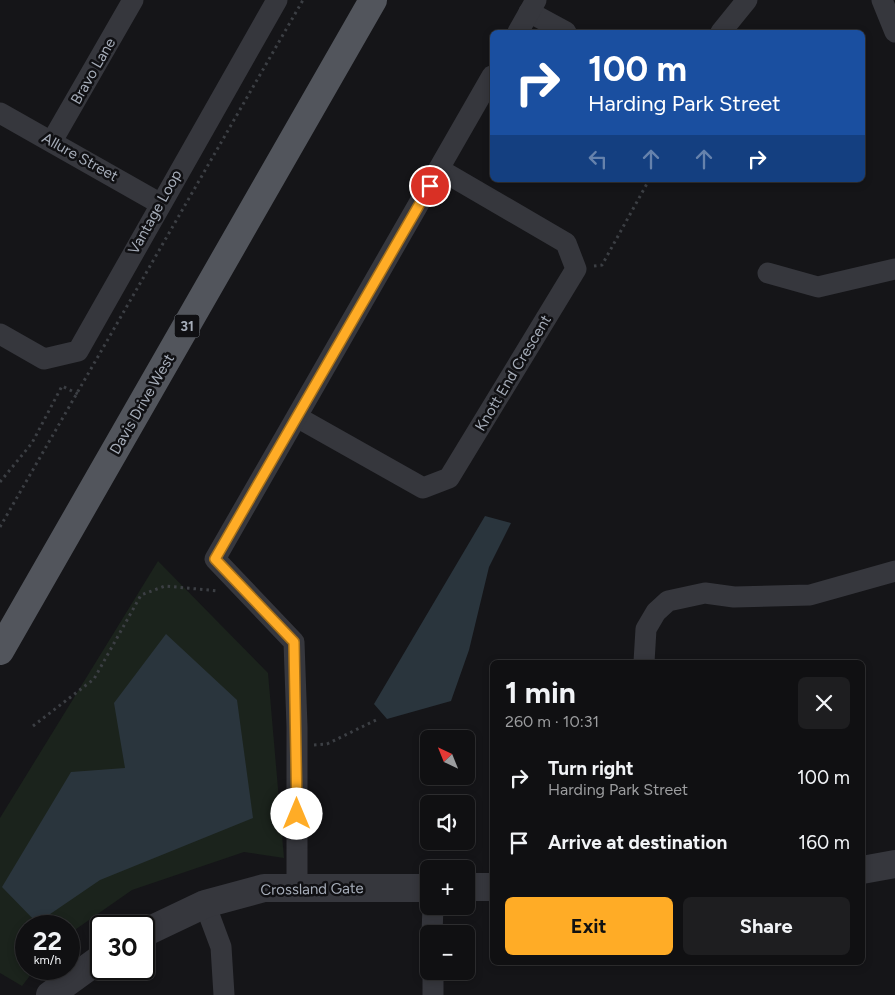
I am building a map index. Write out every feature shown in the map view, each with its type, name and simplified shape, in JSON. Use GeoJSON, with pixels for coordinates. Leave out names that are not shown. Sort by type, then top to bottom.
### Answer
{"type":"FeatureCollection","features":[{"type":"Feature","properties":{"kind":"main road","name":"Davis Drive West"},"geometry":{"type":"LineString","coordinates":[[0,651],[373,0]]}},
{"type":"Feature","properties":{"kind":"street","name":"Bravo Lane"},"geometry":{"type":"LineString","coordinates":[[52,141],[133,0]]}},
{"type":"Feature","properties":{"kind":"street","name":"Vantage Loop"},"geometry":{"type":"LineString","coordinates":[[0,334],[44,359],[78,351],[277,0]]}},
{"type":"Feature","properties":{"kind":"street"},"geometry":{"type":"LineString","coordinates":[[723,30],[747,0]]}},
{"type":"Feature","properties":{"kind":"street"},"geometry":{"type":"LineString","coordinates":[[882,0],[895,32]]}},
{"type":"Feature","properties":{"kind":"street"},"geometry":{"type":"LineString","coordinates":[[519,30],[533,6],[563,30]]}},
{"type":"Feature","properties":{"kind":"street"},"geometry":{"type":"LineString","coordinates":[[297,887],[297,746],[294,642],[215,559],[490,80]]}},
{"type":"Feature","properties":{"kind":"street","name":"Allure Street"},"geometry":{"type":"LineString","coordinates":[[0,113],[160,204]]}},
{"type":"Feature","properties":{"kind":"street"},"geometry":{"type":"LineString","coordinates":[[439,170],[566,243],[576,269]]}},
{"type":"Feature","properties":{"kind":"street","name":"Knott End Crescent"},"geometry":{"type":"LineString","coordinates":[[297,417],[423,488],[449,478],[576,269]]}},
{"type":"Feature","properties":{"kind":"street"},"geometry":{"type":"LineString","coordinates":[[768,273],[818,287],[895,269]]}},
{"type":"Feature","properties":{"kind":"street"},"geometry":{"type":"LineString","coordinates":[[644,660],[646,629],[656,612],[668,601],[705,593],[734,597],[810,595],[895,571]]}},
{"type":"Feature","properties":{"kind":"street"},"geometry":{"type":"LineString","coordinates":[[865,869],[895,864]]}},
{"type":"Feature","properties":{"kind":"street"},"geometry":{"type":"LineString","coordinates":[[475,887],[490,887]]}},
{"type":"Feature","properties":{"kind":"street","name":"Crossland Gate"},"geometry":{"type":"LineString","coordinates":[[155,929],[205,904],[264,888],[420,888]]}},
{"type":"Feature","properties":{"kind":"street"},"geometry":{"type":"LineString","coordinates":[[205,904],[221,946],[224,995]]}},
{"type":"Feature","properties":{"kind":"street"},"geometry":{"type":"LineString","coordinates":[[50,995],[90,966]]}},
{"type":"Feature","properties":{"kind":"street"},"geometry":{"type":"LineString","coordinates":[[433,980],[433,995]]}},
{"type":"Feature","properties":{"kind":"path"},"geometry":{"type":"LineString","coordinates":[[0,527],[303,0]]}},
{"type":"Feature","properties":{"kind":"path"},"geometry":{"type":"LineString","coordinates":[[576,269],[602,265],[648,182]]}},
{"type":"Feature","properties":{"kind":"path"},"geometry":{"type":"LineString","coordinates":[[0,482],[32,443],[62,386],[78,394]]}},
{"type":"Feature","properties":{"kind":"path"},"geometry":{"type":"LineString","coordinates":[[33,726],[94,679],[141,594],[165,586],[247,593]]}},
{"type":"Feature","properties":{"kind":"path"},"geometry":{"type":"LineString","coordinates":[[297,746],[327,744],[376,720]]}},
{"type":"Feature","properties":{"kind":"shaded area"},"geometry":{"type":"Polygon","coordinates":[[[485,516],[511,523],[489,567],[469,650],[451,701],[387,719],[374,704],[485,516]]]}},
{"type":"Feature","properties":{"kind":"shaded area"},"geometry":{"type":"Polygon","coordinates":[[[158,561],[268,673],[284,858],[244,852],[132,890],[96,915],[90,915],[90,919],[80,926],[80,915],[15,915],[15,980],[27,980],[22,986],[0,973],[0,818],[158,561]]]}},
{"type":"Feature","properties":{"kind":"shaded area"},"geometry":{"type":"Polygon","coordinates":[[[166,634],[237,700],[253,818],[100,880],[49,915],[29,915],[2,887],[71,772],[125,768],[114,703],[166,634]]]}},
{"type":"Feature","properties":{"kind":"route"},"geometry":{"type":"LineString","coordinates":[[297,814],[294,642],[215,559],[430,186]]}}]}
